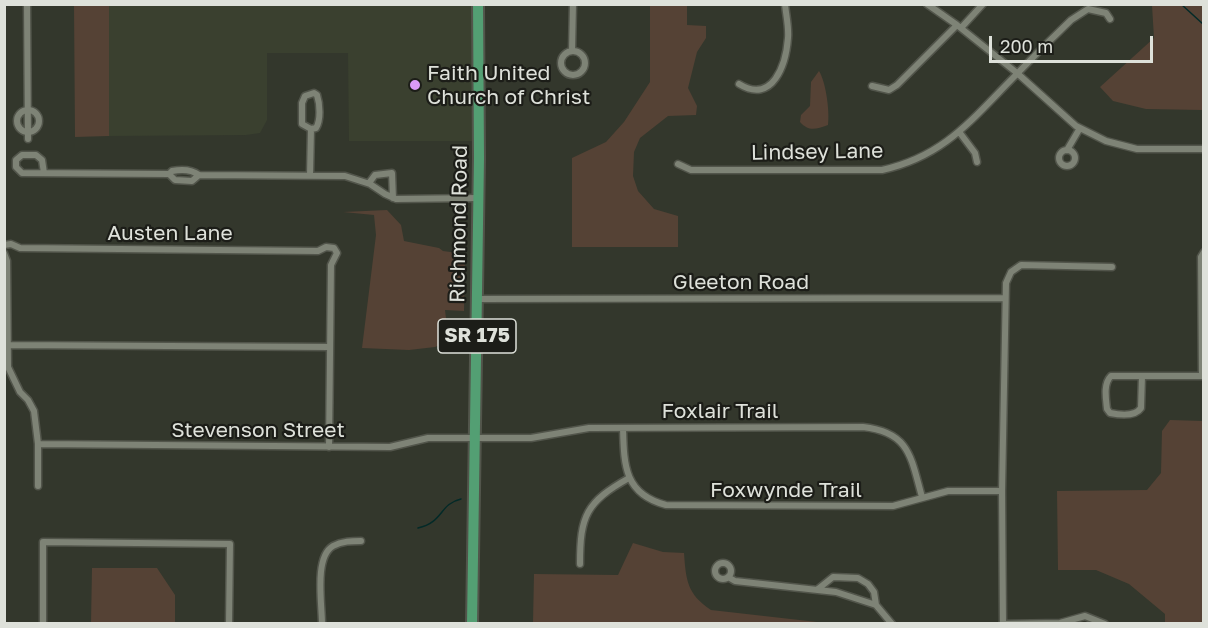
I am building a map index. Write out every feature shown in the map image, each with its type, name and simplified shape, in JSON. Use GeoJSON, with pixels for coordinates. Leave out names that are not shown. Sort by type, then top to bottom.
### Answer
{"type":"FeatureCollection","features":[{"type":"Feature","properties":{"kind":"main road","name":"Richmond Road"},"geometry":{"type":"LineString","coordinates":[[472,624],[476,438],[478,4]]}},
{"type":"Feature","properties":{"kind":"street"},"geometry":{"type":"LineString","coordinates":[[27,4],[28,135]]}},
{"type":"Feature","properties":{"kind":"street"},"geometry":{"type":"LineString","coordinates":[[572,51],[573,4]]}},
{"type":"Feature","properties":{"kind":"street"},"geometry":{"type":"LineString","coordinates":[[739,84],[750,89],[761,89],[771,84],[778,76],[788,38],[785,4]]}},
{"type":"Feature","properties":{"kind":"street"},"geometry":{"type":"LineString","coordinates":[[927,4],[1017,73],[1080,128],[1106,141],[1137,149],[1203,149]]}},
{"type":"Feature","properties":{"kind":"street"},"geometry":{"type":"LineString","coordinates":[[872,86],[889,90],[897,85],[983,4]]}},
{"type":"Feature","properties":{"kind":"street","name":"Lindsey Lane"},"geometry":{"type":"LineString","coordinates":[[678,164],[691,170],[882,170],[904,165],[930,153],[960,133],[1071,20],[1088,9],[1106,13],[1110,19]]}},
{"type":"Feature","properties":{"kind":"street"},"geometry":{"type":"LineString","coordinates":[[572,51],[581,53],[585,62],[584,69],[576,75],[567,73],[561,65],[564,54],[572,51]]}},
{"type":"Feature","properties":{"kind":"street"},"geometry":{"type":"LineString","coordinates":[[314,93],[319,101],[319,123],[316,128],[311,129],[302,124],[302,103],[305,96],[314,93]]}},
{"type":"Feature","properties":{"kind":"street"},"geometry":{"type":"LineString","coordinates":[[28,110],[20,114],[17,121],[28,135]]}},
{"type":"Feature","properties":{"kind":"street"},"geometry":{"type":"LineString","coordinates":[[28,110],[36,114],[39,122],[28,135]]}},
{"type":"Feature","properties":{"kind":"street"},"geometry":{"type":"LineString","coordinates":[[1067,150],[1080,128]]}},
{"type":"Feature","properties":{"kind":"street"},"geometry":{"type":"LineString","coordinates":[[310,175],[311,129]]}},
{"type":"Feature","properties":{"kind":"street"},"geometry":{"type":"LineString","coordinates":[[960,133],[975,153],[977,162]]}},
{"type":"Feature","properties":{"kind":"street"},"geometry":{"type":"LineString","coordinates":[[44,173],[42,160],[36,155],[22,155],[16,160],[16,167],[19,171],[44,173],[169,174],[172,171],[187,170],[199,175],[353,177],[369,183],[393,198],[407,200],[478,198]]}},
{"type":"Feature","properties":{"kind":"street"},"geometry":{"type":"LineString","coordinates":[[369,183],[375,175],[392,173],[393,198]]}},
{"type":"Feature","properties":{"kind":"street"},"geometry":{"type":"LineString","coordinates":[[169,174],[175,180],[192,181],[199,175]]}},
{"type":"Feature","properties":{"kind":"street","name":"Austen Lane"},"geometry":{"type":"LineString","coordinates":[[4,245],[11,244],[20,248],[318,251],[326,247],[334,248],[337,253],[331,266],[330,347]]}},
{"type":"Feature","properties":{"kind":"street"},"geometry":{"type":"LineString","coordinates":[[1142,376],[1141,408],[1133,414],[1110,413],[1107,410],[1107,379],[1111,376],[1142,376],[1203,376],[1201,257],[1203,252]]}},
{"type":"Feature","properties":{"kind":"street"},"geometry":{"type":"LineString","coordinates":[[4,253],[8,261],[8,367],[20,392],[34,411],[38,444],[38,486]]}},
{"type":"Feature","properties":{"kind":"street"},"geometry":{"type":"LineString","coordinates":[[1105,624],[1085,616],[1060,623],[1002,623],[1004,298],[1006,283],[1011,273],[1021,265],[1112,267]]}},
{"type":"Feature","properties":{"kind":"street","name":"Gleeton Road"},"geometry":{"type":"LineString","coordinates":[[477,299],[1004,298]]}},
{"type":"Feature","properties":{"kind":"street"},"geometry":{"type":"LineString","coordinates":[[8,345],[330,347],[329,447]]}},
{"type":"Feature","properties":{"kind":"street","name":"Foxlair Trail"},"geometry":{"type":"LineString","coordinates":[[476,438],[531,438],[589,428],[863,427],[881,429],[893,435],[911,457],[922,497]]}},
{"type":"Feature","properties":{"kind":"street"},"geometry":{"type":"LineString","coordinates":[[580,564],[581,532],[588,511],[604,493],[629,478],[624,459],[623,428]]}},
{"type":"Feature","properties":{"kind":"street","name":"Stevenson Street"},"geometry":{"type":"LineString","coordinates":[[38,444],[390,447],[428,438],[476,438]]}},
{"type":"Feature","properties":{"kind":"street","name":"Foxwynde Trail"},"geometry":{"type":"LineString","coordinates":[[629,478],[646,496],[658,503],[675,506],[893,506],[948,492],[1002,492]]}},
{"type":"Feature","properties":{"kind":"street"},"geometry":{"type":"LineString","coordinates":[[322,624],[321,567],[325,553],[336,544],[361,541]]}},
{"type":"Feature","properties":{"kind":"street"},"geometry":{"type":"LineString","coordinates":[[43,624],[43,542],[230,544],[229,624]]}},
{"type":"Feature","properties":{"kind":"street"},"geometry":{"type":"LineString","coordinates":[[728,577],[735,581],[846,594],[876,605],[892,624]]}},
{"type":"Feature","properties":{"kind":"street"},"geometry":{"type":"LineString","coordinates":[[818,589],[833,577],[858,578],[874,592],[876,605]]}},
{"type":"Feature","properties":{"kind":"shaded area"},"geometry":{"type":"Polygon","coordinates":[[[74,5],[109,5],[109,136],[75,137],[74,5]]]}},
{"type":"Feature","properties":{"kind":"shaded area"},"geometry":{"type":"Polygon","coordinates":[[[109,5],[478,5],[479,141],[349,141],[348,53],[267,53],[267,120],[260,133],[109,136],[109,5]]]}},
{"type":"Feature","properties":{"kind":"shaded area"},"geometry":{"type":"Polygon","coordinates":[[[650,5],[687,5],[687,25],[706,26],[706,38],[697,52],[688,88],[697,106],[696,115],[668,116],[640,138],[634,152],[633,176],[638,191],[654,209],[678,216],[678,247],[572,247],[572,158],[606,142],[624,122],[650,82],[650,5]]]}},
{"type":"Feature","properties":{"kind":"shaded area"},"geometry":{"type":"Polygon","coordinates":[[[1152,5],[1203,5],[1203,110],[1146,109],[1113,101],[1100,87],[1154,38],[1152,5]]]}},
{"type":"Feature","properties":{"kind":"shaded area"},"geometry":{"type":"Polygon","coordinates":[[[819,71],[827,97],[828,125],[810,128],[800,122],[801,115],[810,106],[811,82],[819,71]]]}},
{"type":"Feature","properties":{"kind":"shaded area"},"geometry":{"type":"Polygon","coordinates":[[[387,210],[401,225],[404,241],[465,254],[464,311],[445,310],[447,327],[458,337],[435,347],[409,350],[362,348],[376,235],[374,215],[343,212],[387,210]]]}},
{"type":"Feature","properties":{"kind":"shaded area"},"geometry":{"type":"Polygon","coordinates":[[[1170,420],[1203,421],[1203,623],[1165,623],[1165,614],[1129,584],[1096,570],[1058,570],[1057,491],[1147,490],[1161,473],[1162,431],[1170,420]]]}},
{"type":"Feature","properties":{"kind":"shaded area"},"geometry":{"type":"Polygon","coordinates":[[[633,543],[663,552],[684,553],[689,586],[697,598],[711,610],[826,623],[533,623],[534,574],[618,575],[633,543]]]}},
{"type":"Feature","properties":{"kind":"shaded area"},"geometry":{"type":"Polygon","coordinates":[[[92,568],[157,568],[175,595],[175,623],[91,623],[92,568]]]}},
{"type":"Feature","properties":{"kind":"waterway"},"geometry":{"type":"LineString","coordinates":[[1181,4],[1204,25]]}},
{"type":"Feature","properties":{"kind":"waterway"},"geometry":{"type":"LineString","coordinates":[[418,528],[433,522],[449,505],[461,499]]}},
{"type":"Feature","properties":{"kind":"place","name":"Faith United Church of Christ"},"geometry":{"type":"Point","coordinates":[415,85]}}]}
